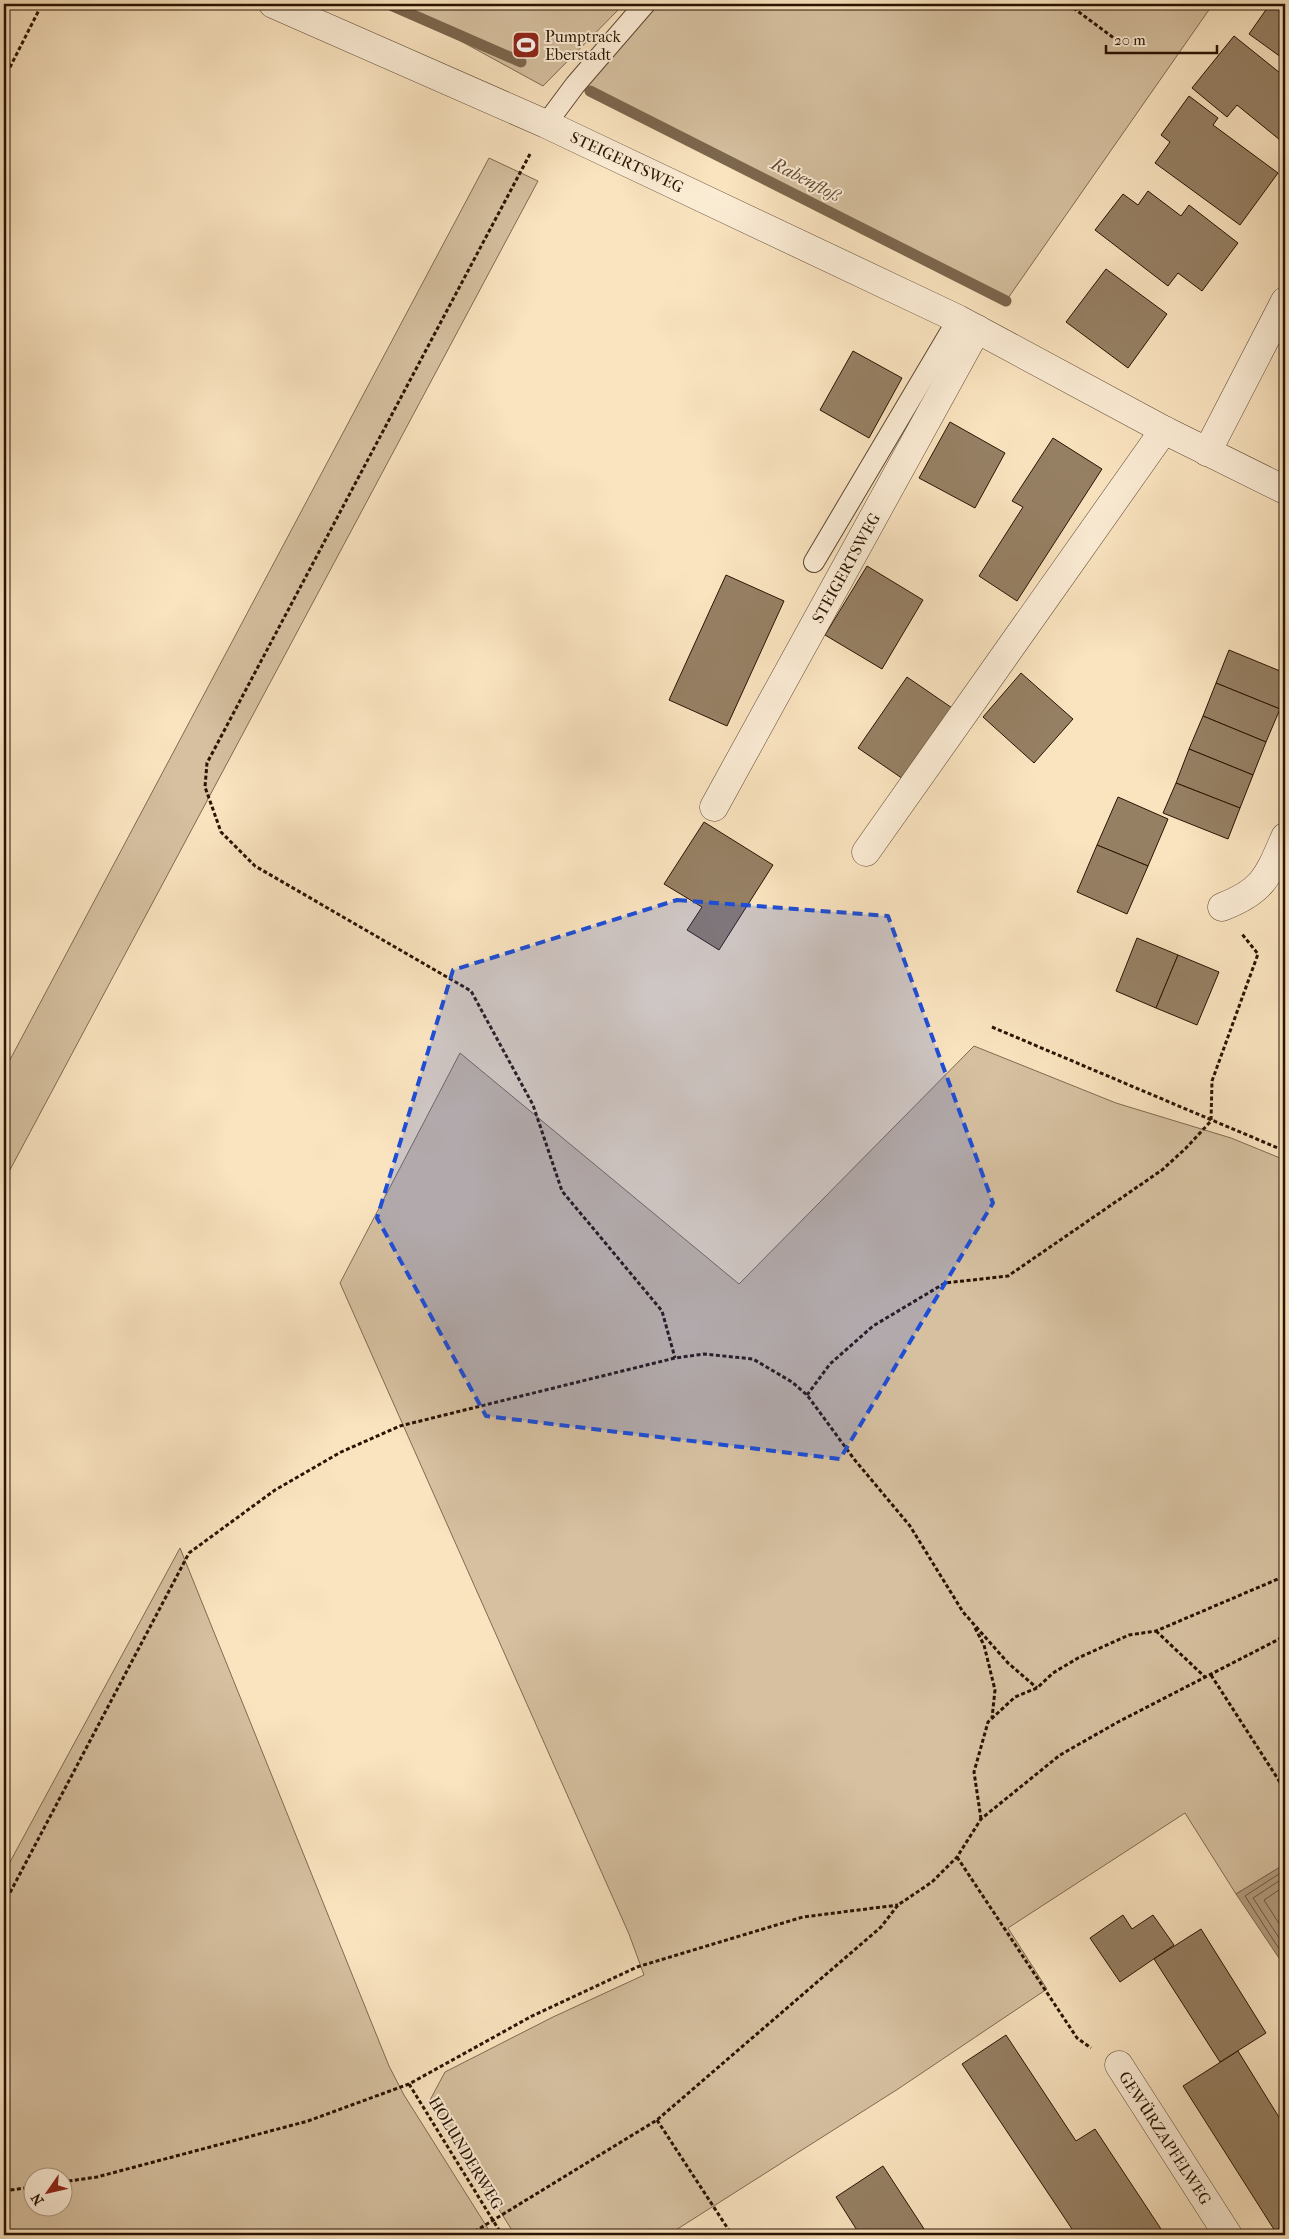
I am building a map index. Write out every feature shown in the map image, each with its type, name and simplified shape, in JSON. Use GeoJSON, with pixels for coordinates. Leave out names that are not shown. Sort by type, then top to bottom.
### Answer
{"type":"FeatureCollection","features":[{"type":"Feature","properties":{"kind":"street","name":"STEIGERTSWEG"},"geometry":{"type":"LineString","coordinates":[[273,4],[546,124],[968,324],[1164,430],[1285,490]]}},
{"type":"Feature","properties":{"kind":"street"},"geometry":{"type":"LineString","coordinates":[[1207,452],[1285,301]]}},
{"type":"Feature","properties":{"kind":"street","name":"STEIGERTSWEG"},"geometry":{"type":"LineString","coordinates":[[714,807],[968,324]]}},
{"type":"Feature","properties":{"kind":"street"},"geometry":{"type":"LineString","coordinates":[[866,852],[1164,430]]}},
{"type":"Feature","properties":{"kind":"street"},"geometry":{"type":"LineString","coordinates":[[1222,908],[1241,900],[1257,889],[1269,873],[1285,837]]}},
{"type":"Feature","properties":{"kind":"street","name":"GEWÜRZAPFELWEG"},"geometry":{"type":"LineString","coordinates":[[1118,2065],[1228,2235]]}},
{"type":"Feature","properties":{"kind":"lane"},"geometry":{"type":"LineString","coordinates":[[546,124],[581,78],[645,4]]}},
{"type":"Feature","properties":{"kind":"lane"},"geometry":{"type":"LineString","coordinates":[[814,562],[968,324]]}},
{"type":"Feature","properties":{"kind":"path"},"geometry":{"type":"LineString","coordinates":[[4,79],[42,4]]}},
{"type":"Feature","properties":{"kind":"path"},"geometry":{"type":"LineString","coordinates":[[1068,4],[1122,44]]}},
{"type":"Feature","properties":{"kind":"path"},"geometry":{"type":"LineString","coordinates":[[546,124],[207,763],[205,787],[221,832],[255,866],[471,991],[534,1105],[562,1191],[662,1311],[675,1358]]}},
{"type":"Feature","properties":{"kind":"path"},"geometry":{"type":"LineString","coordinates":[[807,1395],[830,1364],[873,1326],[945,1283],[1008,1276],[1162,1170],[1211,1121],[1212,1081],[1258,954],[1222,908]]}},
{"type":"Feature","properties":{"kind":"path"},"geometry":{"type":"LineString","coordinates":[[992,1027],[1285,1152]]}},
{"type":"Feature","properties":{"kind":"path"},"geometry":{"type":"LineString","coordinates":[[4,1904],[189,1553],[275,1490],[341,1452],[400,1426],[675,1358],[704,1354],[753,1359],[792,1382],[807,1395],[854,1459],[910,1526],[963,1612],[1008,1663],[1037,1688]]}},
{"type":"Feature","properties":{"kind":"path"},"geometry":{"type":"LineString","coordinates":[[981,1819],[974,1772],[988,1722],[1015,1697],[1037,1688],[1053,1673],[1078,1658],[1129,1635],[1156,1631],[1285,1576]]}},
{"type":"Feature","properties":{"kind":"path"},"geometry":{"type":"LineString","coordinates":[[973,1624],[984,1645],[995,1690],[992,1719]]}},
{"type":"Feature","properties":{"kind":"path"},"geometry":{"type":"LineString","coordinates":[[1156,1631],[1205,1677]]}},
{"type":"Feature","properties":{"kind":"path"},"geometry":{"type":"LineString","coordinates":[[469,2235],[657,2120],[882,1927],[898,1905],[932,1882],[957,1858],[981,1819],[1060,1755],[1118,1722],[1285,1636]]}},
{"type":"Feature","properties":{"kind":"path"},"geometry":{"type":"LineString","coordinates":[[1211,1675],[1285,1790]]}},
{"type":"Feature","properties":{"kind":"path"},"geometry":{"type":"LineString","coordinates":[[957,1858],[1077,2038],[1118,2065]]}},
{"type":"Feature","properties":{"kind":"path"},"geometry":{"type":"LineString","coordinates":[[72,2181],[97,2177],[308,2121],[409,2084],[532,2016],[637,1967],[803,1917],[898,1905]]}},
{"type":"Feature","properties":{"kind":"path","name":"HOLUNDERWEG"},"geometry":{"type":"LineString","coordinates":[[409,2084],[502,2235]]}},
{"type":"Feature","properties":{"kind":"path"},"geometry":{"type":"LineString","coordinates":[[657,2120],[732,2235]]}},
{"type":"Feature","properties":{"kind":"path"},"geometry":{"type":"LineString","coordinates":[[4,2191],[22,2189]]}},
{"type":"Feature","properties":{"kind":"path"},"geometry":{"type":"LineString","coordinates":[[4,2201],[9,2191]]}},
{"type":"Feature","properties":{"kind":"highlighted area"},"geometry":{"type":"Polygon","coordinates":[[[677,900],[888,916],[993,1203],[840,1459],[486,1416],[377,1218],[453,970],[677,900]]]}},
{"type":"Feature","properties":{"kind":"shaded area","name":"Pumptrack Eberstadt"},"geometry":{"type":"Polygon","coordinates":[[[393,4],[624,4],[543,86],[393,4]]]}},
{"type":"Feature","properties":{"kind":"shaded area"},"geometry":{"type":"Polygon","coordinates":[[[645,4],[1213,4],[1006,301],[575,85],[645,4]]]}},
{"type":"Feature","properties":{"kind":"shaded area"},"geometry":{"type":"Polygon","coordinates":[[[489,158],[538,181],[4,1181],[4,1071],[489,158]]]}},
{"type":"Feature","properties":{"kind":"shaded area"},"geometry":{"type":"Polygon","coordinates":[[[974,1046],[1116,1103],[1231,1138],[1285,1160],[1285,1864],[1236,1894],[1185,1813],[1008,1928],[1047,1989],[898,2089],[668,2235],[515,2235],[430,2100],[445,2072],[553,2017],[644,1975],[629,1934],[340,1283],[460,1053],[739,1284],[974,1046]]]}},
{"type":"Feature","properties":{"kind":"shaded area"},"geometry":{"type":"Polygon","coordinates":[[[180,1548],[389,2066],[404,2095],[492,2235],[4,2235],[4,1873],[180,1548]]]}},
{"type":"Feature","properties":{"kind":"water"},"geometry":{"type":"Polygon","coordinates":[[[1285,1864],[1285,1967],[1236,1894],[1285,1864]]]}},
{"type":"Feature","properties":{"kind":"building"},"geometry":{"type":"Polygon","coordinates":[[[1270,4],[1285,4],[1285,60],[1249,34],[1270,4]]]}},
{"type":"Feature","properties":{"kind":"building"},"geometry":{"type":"Polygon","coordinates":[[[1234,36],[1285,77],[1285,133],[1280,140],[1237,105],[1227,117],[1192,88],[1234,36]]]}},
{"type":"Feature","properties":{"kind":"building"},"geometry":{"type":"Polygon","coordinates":[[[1189,96],[1218,118],[1213,125],[1278,173],[1240,225],[1155,163],[1170,142],[1161,135],[1189,96]]]}},
{"type":"Feature","properties":{"kind":"building"},"geometry":{"type":"Polygon","coordinates":[[[1148,191],[1181,216],[1189,205],[1238,243],[1202,291],[1178,273],[1168,286],[1095,230],[1123,194],[1138,205],[1148,191]]]}},
{"type":"Feature","properties":{"kind":"building"},"geometry":{"type":"Polygon","coordinates":[[[1106,269],[1167,314],[1128,368],[1066,322],[1106,269]]]}},
{"type":"Feature","properties":{"kind":"building"},"geometry":{"type":"Polygon","coordinates":[[[853,351],[902,378],[869,438],[820,410],[853,351]]]}},
{"type":"Feature","properties":{"kind":"building"},"geometry":{"type":"Polygon","coordinates":[[[950,422],[1005,453],[975,508],[919,478],[950,422]]]}},
{"type":"Feature","properties":{"kind":"building"},"geometry":{"type":"Polygon","coordinates":[[[1053,438],[1102,469],[1017,601],[979,576],[1023,507],[1012,501],[1053,438]]]}},
{"type":"Feature","properties":{"kind":"building"},"geometry":{"type":"Polygon","coordinates":[[[867,566],[923,600],[882,669],[825,635],[867,566]]]}},
{"type":"Feature","properties":{"kind":"building"},"geometry":{"type":"Polygon","coordinates":[[[726,575],[784,601],[727,726],[669,700],[726,575]]]}},
{"type":"Feature","properties":{"kind":"building"},"geometry":{"type":"Polygon","coordinates":[[[1229,650],[1285,673],[1285,695],[1280,709],[1216,683],[1229,650]]]}},
{"type":"Feature","properties":{"kind":"building"},"geometry":{"type":"Polygon","coordinates":[[[1021,673],[1073,719],[1034,763],[983,717],[1021,673]]]}},
{"type":"Feature","properties":{"kind":"building"},"geometry":{"type":"Polygon","coordinates":[[[907,677],[955,710],[906,781],[858,748],[907,677]]]}},
{"type":"Feature","properties":{"kind":"building"},"geometry":{"type":"Polygon","coordinates":[[[1216,683],[1280,709],[1266,742],[1203,716],[1216,683]]]}},
{"type":"Feature","properties":{"kind":"building"},"geometry":{"type":"Polygon","coordinates":[[[1203,716],[1266,742],[1253,775],[1189,749],[1203,716]]]}},
{"type":"Feature","properties":{"kind":"building"},"geometry":{"type":"Polygon","coordinates":[[[1189,749],[1253,775],[1240,808],[1176,783],[1189,749]]]}},
{"type":"Feature","properties":{"kind":"building"},"geometry":{"type":"Polygon","coordinates":[[[1176,783],[1240,808],[1228,839],[1163,813],[1176,783]]]}},
{"type":"Feature","properties":{"kind":"building"},"geometry":{"type":"Polygon","coordinates":[[[1118,797],[1168,819],[1148,866],[1097,845],[1118,797]]]}},
{"type":"Feature","properties":{"kind":"building"},"geometry":{"type":"Polygon","coordinates":[[[704,822],[773,865],[719,950],[687,930],[702,907],[664,884],[704,822]]]}},
{"type":"Feature","properties":{"kind":"building"},"geometry":{"type":"Polygon","coordinates":[[[1097,845],[1148,866],[1127,914],[1077,892],[1097,845]]]}},
{"type":"Feature","properties":{"kind":"building"},"geometry":{"type":"Polygon","coordinates":[[[1137,938],[1178,955],[1156,1008],[1116,991],[1137,938]]]}},
{"type":"Feature","properties":{"kind":"building"},"geometry":{"type":"Polygon","coordinates":[[[1178,955],[1219,972],[1197,1025],[1156,1008],[1178,955]]]}},
{"type":"Feature","properties":{"kind":"building"},"geometry":{"type":"Polygon","coordinates":[[[1123,1915],[1132,1929],[1153,1915],[1174,1945],[1120,1982],[1090,1938],[1123,1915]]]}},
{"type":"Feature","properties":{"kind":"building"},"geometry":{"type":"Polygon","coordinates":[[[1201,1929],[1266,2033],[1220,2062],[1154,1959],[1201,1929]]]}},
{"type":"Feature","properties":{"kind":"building"},"geometry":{"type":"Polygon","coordinates":[[[1006,2035],[1076,2141],[1095,2129],[1165,2235],[1076,2235],[962,2064],[1006,2035]]]}},
{"type":"Feature","properties":{"kind":"building"},"geometry":{"type":"Polygon","coordinates":[[[1238,2051],[1285,2127],[1285,2224],[1275,2231],[1183,2086],[1238,2051]]]}},
{"type":"Feature","properties":{"kind":"building"},"geometry":{"type":"Polygon","coordinates":[[[883,2166],[928,2235],[860,2235],[836,2197],[883,2166]]]}},
{"type":"Feature","properties":{"kind":"waterway","name":"Rabenfloß"},"geometry":{"type":"LineString","coordinates":[[388,4],[521,62]]}},
{"type":"Feature","properties":{"kind":"waterway","name":"Rabenfloß"},"geometry":{"type":"LineString","coordinates":[[590,91],[1006,301]]}},
{"type":"Feature","properties":{"kind":"place","name":"Pumptrack Eberstadt"},"geometry":{"type":"Point","coordinates":[526,45]}}]}
